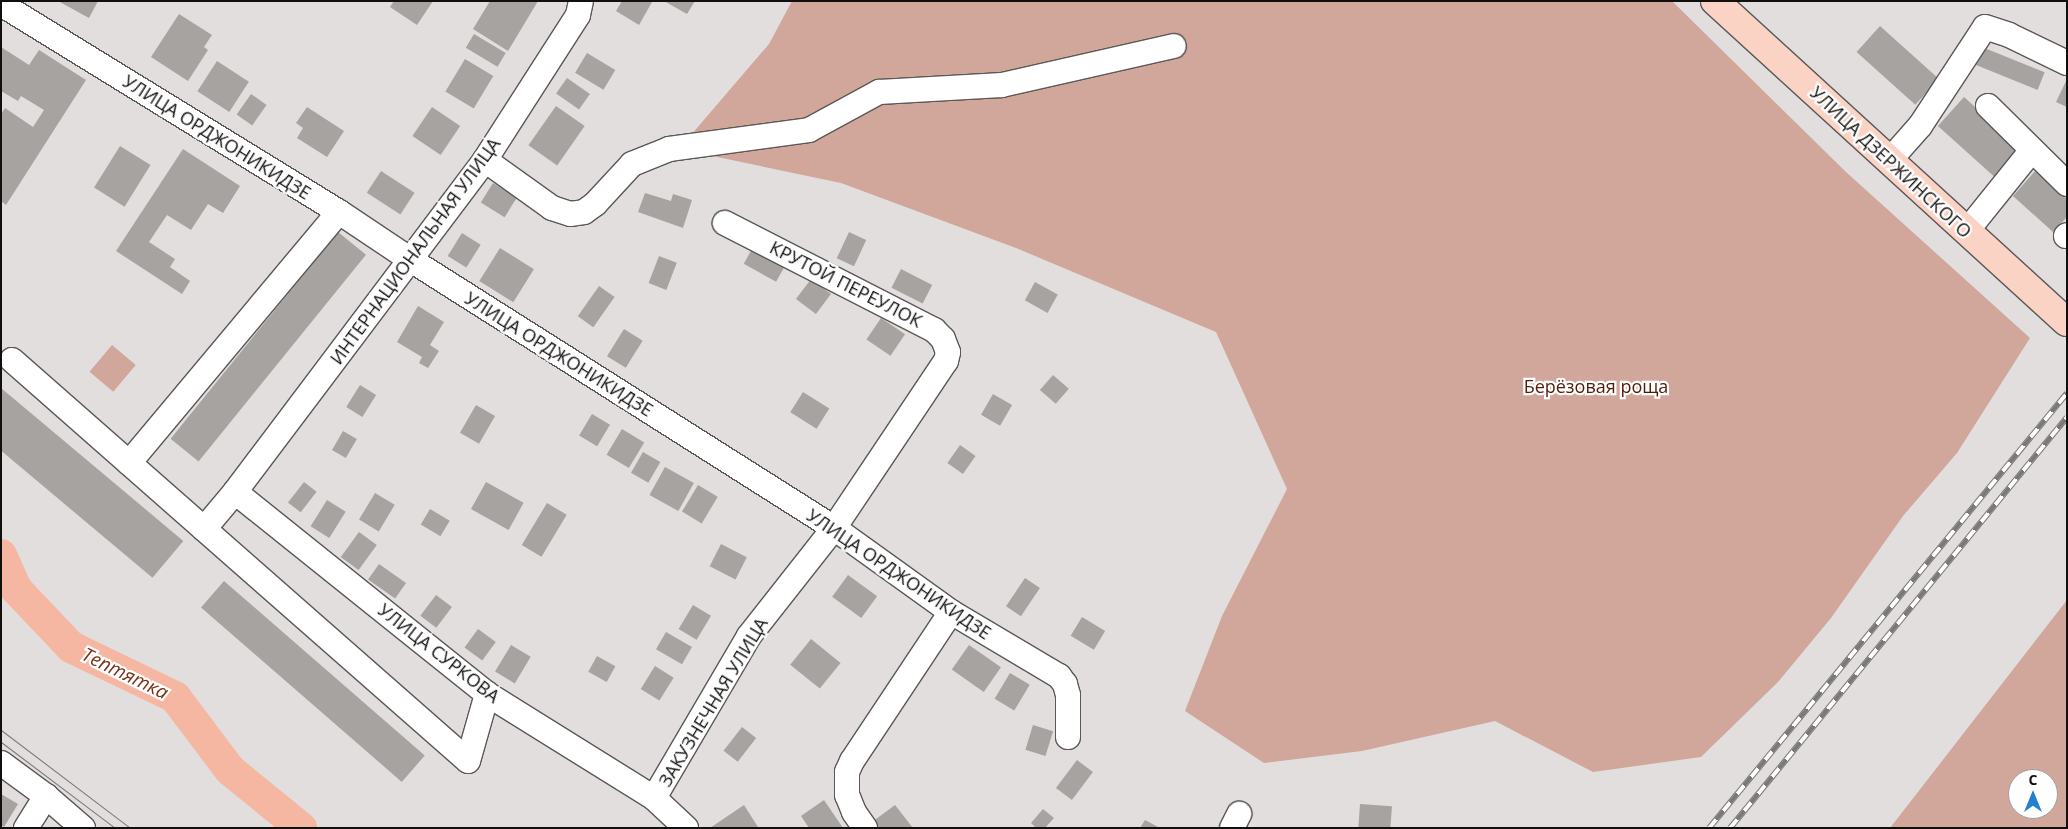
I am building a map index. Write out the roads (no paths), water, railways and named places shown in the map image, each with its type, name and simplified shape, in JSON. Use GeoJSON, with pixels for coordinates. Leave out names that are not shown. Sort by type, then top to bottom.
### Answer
{"type":"FeatureCollection","features":[{"type":"Feature","properties":{"kind":"main road","name":"УЛИЦА ДЗЕРЖИНСКОГО"},"geometry":{"type":"LineString","coordinates":[[1715,1],[2057,314]]}},
{"type":"Feature","properties":{"kind":"street","name":"ИНТЕРНАЦИОНАЛЬНАЯ УЛИЦА"},"geometry":{"type":"LineString","coordinates":[[204,529],[235,492],[485,160],[578,15],[581,1]]}},
{"type":"Feature","properties":{"kind":"street","name":"УЛИЦА ОРДЖОНИКИДЗЕ"},"geometry":{"type":"LineString","coordinates":[[1,4],[339,212],[411,260],[834,528],[950,612],[1059,676],[1065,684],[1068,695],[1068,737]]}},
{"type":"Feature","properties":{"kind":"street"},"geometry":{"type":"LineString","coordinates":[[1890,161],[1920,126],[1985,26],[2009,35],[2067,63]]}},
{"type":"Feature","properties":{"kind":"street"},"geometry":{"type":"LineString","coordinates":[[485,160],[552,208],[570,214],[584,212],[595,204],[632,164],[669,150],[809,130],[879,92],[1002,84],[1174,46]]}},
{"type":"Feature","properties":{"kind":"street"},"geometry":{"type":"LineString","coordinates":[[1988,106],[2067,184]]}},
{"type":"Feature","properties":{"kind":"street"},"geometry":{"type":"LineString","coordinates":[[1966,232],[2032,150]]}},
{"type":"Feature","properties":{"kind":"street"},"geometry":{"type":"LineString","coordinates":[[129,463],[339,212]]}},
{"type":"Feature","properties":{"kind":"street","name":"КРУТОЙ ПЕРЕУЛОК"},"geometry":{"type":"LineString","coordinates":[[725,222],[934,330],[943,339],[948,352],[946,362]]}},
{"type":"Feature","properties":{"kind":"street"},"geometry":{"type":"LineString","coordinates":[[12,360],[468,761],[487,694]]}},
{"type":"Feature","properties":{"kind":"street","name":"ЗАКУЗНЕЧНАЯ УЛИЦА"},"geometry":{"type":"LineString","coordinates":[[654,798],[749,636],[834,528],[946,362]]}},
{"type":"Feature","properties":{"kind":"street","name":"УЛИЦА СУРКОВА"},"geometry":{"type":"LineString","coordinates":[[235,492],[487,694],[654,798],[686,828]]}},
{"type":"Feature","properties":{"kind":"street"},"geometry":{"type":"LineString","coordinates":[[865,828],[854,812],[847,795],[847,772],[852,761],[950,612]]}},
{"type":"Feature","properties":{"kind":"street"},"geometry":{"type":"LineString","coordinates":[[1,763],[46,796],[74,824]]}},
{"type":"Feature","properties":{"kind":"street"},"geometry":{"type":"LineString","coordinates":[[26,828],[46,796]]}},
{"type":"Feature","properties":{"kind":"waterway","name":"Тептятка"},"geometry":{"type":"LineString","coordinates":[[1,555],[16,589],[71,647],[175,697],[230,770],[301,828]]}},
{"type":"Feature","properties":{"kind":"tram line"},"geometry":{"type":"LineString","coordinates":[[1,730],[130,828]]}},
{"type":"Feature","properties":{"kind":"tram line"},"geometry":{"type":"LineString","coordinates":[[1,742],[115,828]]}},
{"type":"Feature","properties":{"kind":"railway"},"geometry":{"type":"LineString","coordinates":[[1709,828],[2067,393]]}},
{"type":"Feature","properties":{"kind":"railway"},"geometry":{"type":"LineString","coordinates":[[1730,828],[2067,417]]}},
{"type":"Feature","properties":{"kind":"park label","name":"Берёзовая роща"},"geometry":{"type":"Point","coordinates":[1596,386]}}]}
